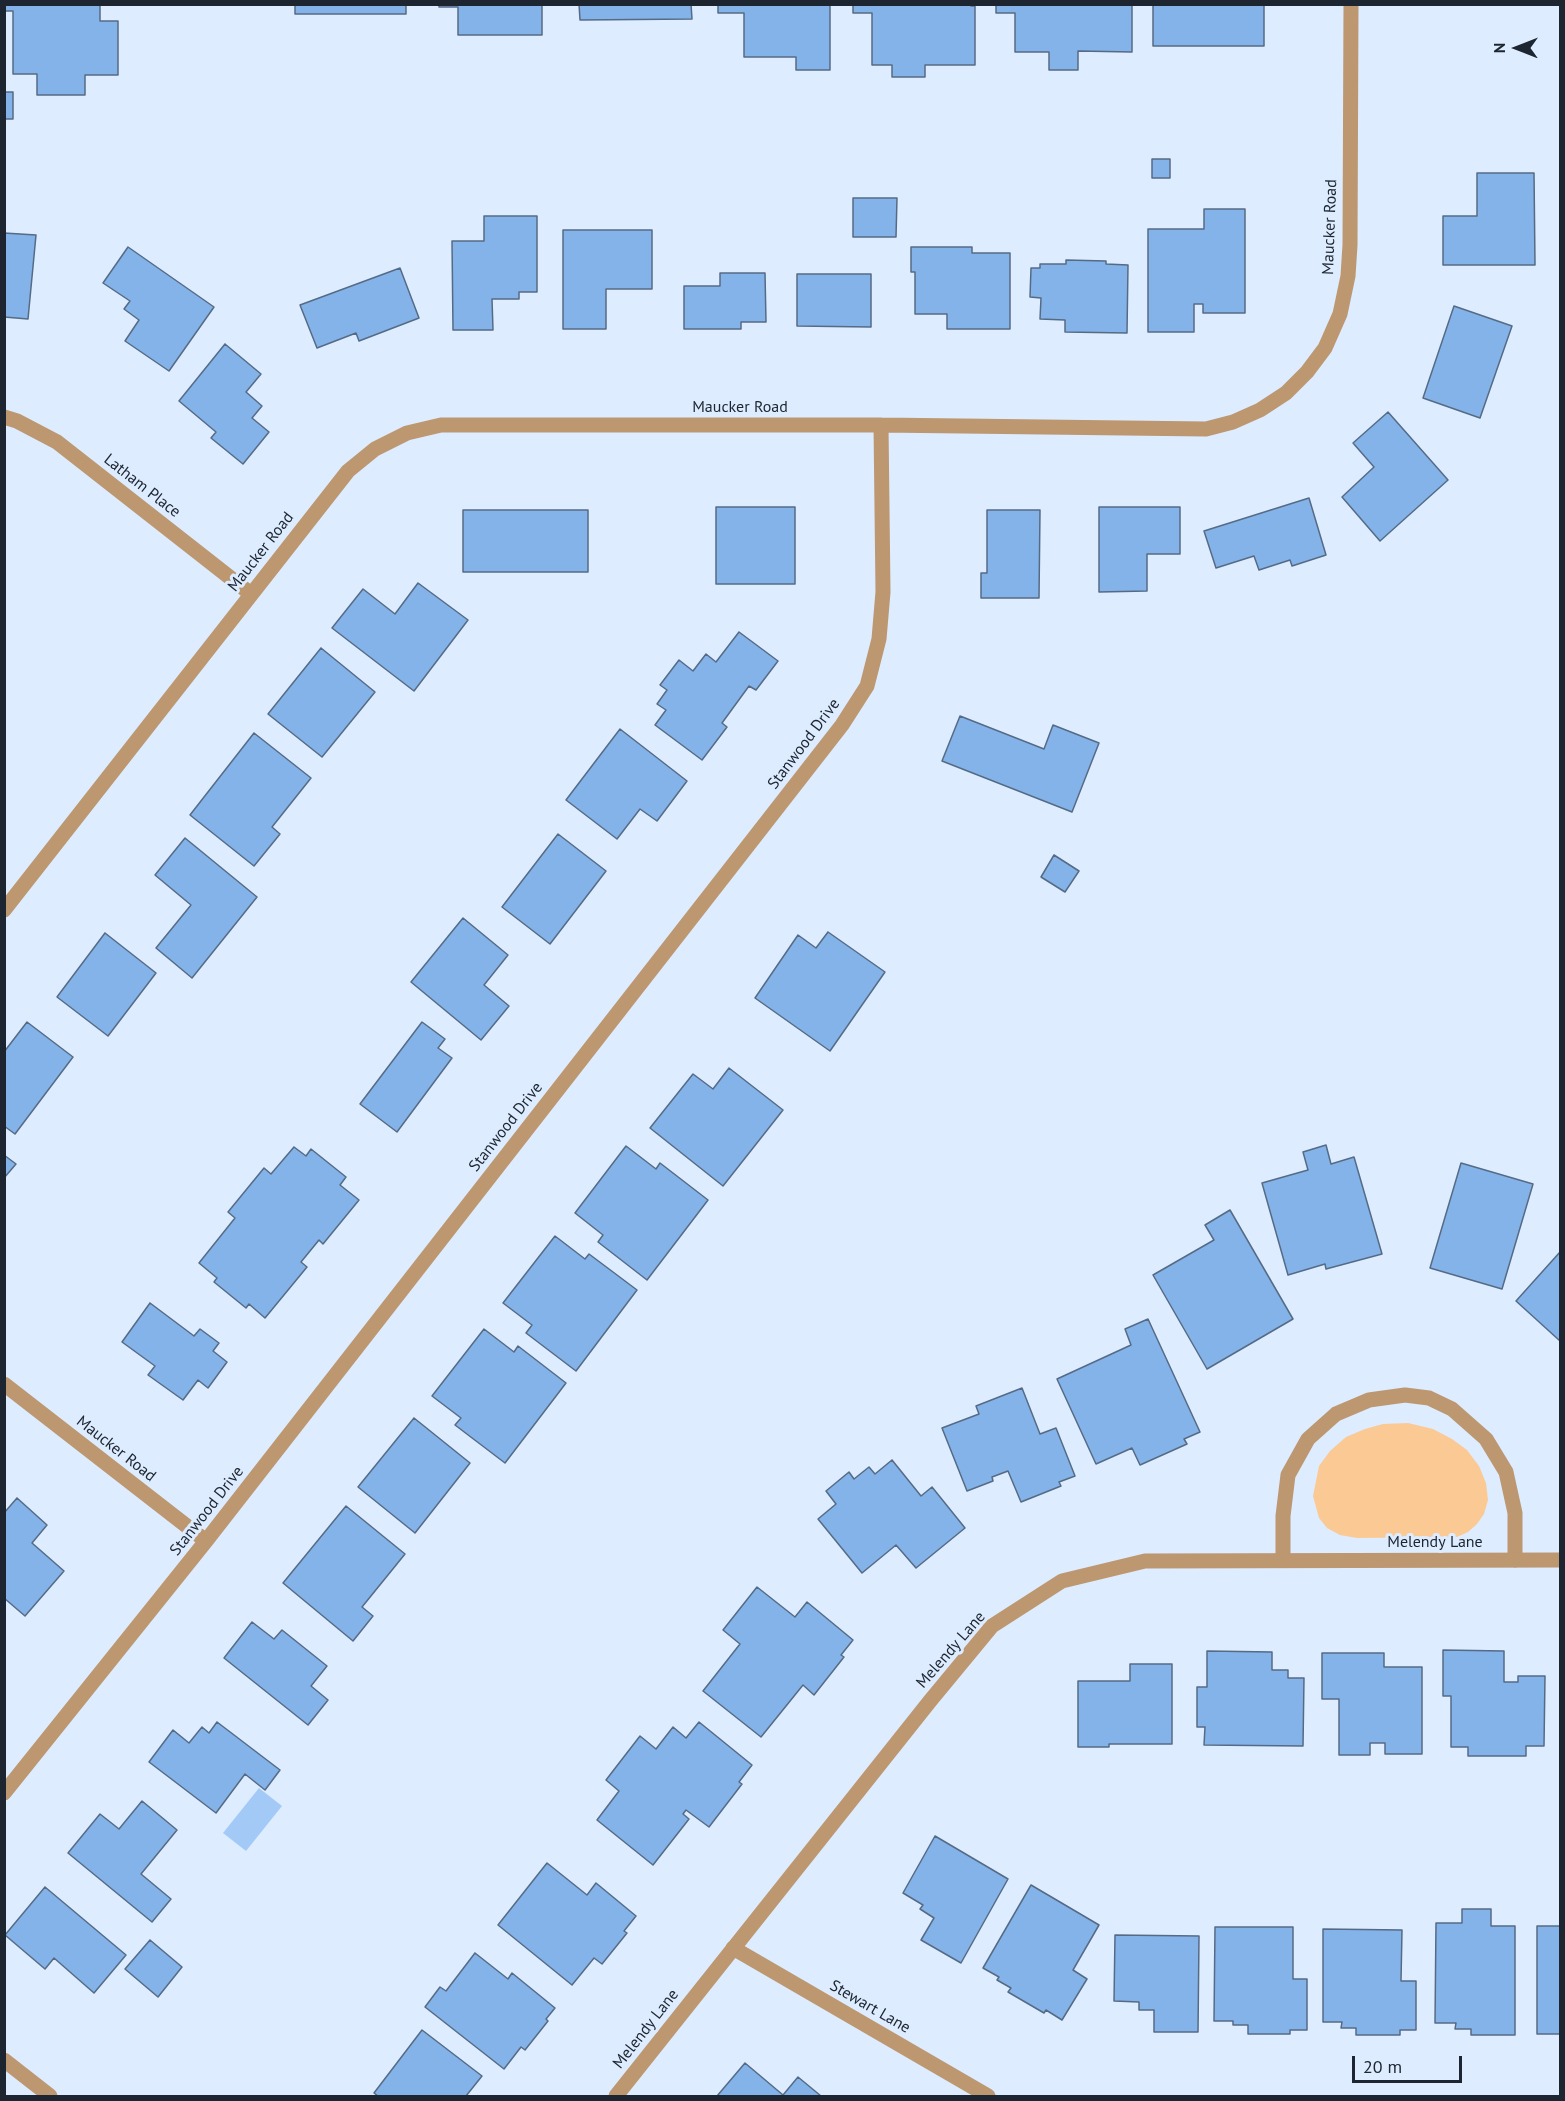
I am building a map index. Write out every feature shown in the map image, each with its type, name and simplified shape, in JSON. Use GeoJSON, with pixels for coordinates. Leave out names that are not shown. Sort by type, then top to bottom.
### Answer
{"type":"FeatureCollection","features":[{"type":"Feature","properties":{"kind":"street","name":"Maucker Road"},"geometry":{"type":"LineString","coordinates":[[4,910],[348,471],[375,449],[407,434],[441,425],[881,425],[1206,429],[1233,422],[1260,410],[1286,393],[1307,372],[1325,348],[1340,314],[1348,276],[1351,4]]}},
{"type":"Feature","properties":{"kind":"street","name":"Latham Place"},"geometry":{"type":"LineString","coordinates":[[4,417],[17,421],[57,442],[251,594]]}},
{"type":"Feature","properties":{"kind":"street","name":"Stanwood Drive"},"geometry":{"type":"LineString","coordinates":[[4,1793],[206,1541],[843,725],[867,686],[879,639],[883,592],[881,425]]}},
{"type":"Feature","properties":{"kind":"street","name":"Maucker Road"},"geometry":{"type":"LineString","coordinates":[[4,1384],[206,1541]]}},
{"type":"Feature","properties":{"kind":"street"},"geometry":{"type":"LineString","coordinates":[[1283,1560],[1283,1516],[1288,1475],[1308,1439],[1336,1414],[1369,1400],[1405,1395],[1429,1398],[1452,1409],[1486,1439],[1506,1472],[1515,1513],[1515,1560]]}},
{"type":"Feature","properties":{"kind":"street","name":"Melendy Lane"},"geometry":{"type":"LineString","coordinates":[[616,2097],[992,1626],[1062,1581],[1145,1561],[1560,1560]]}},
{"type":"Feature","properties":{"kind":"street","name":"Stewart Lane"},"geometry":{"type":"LineString","coordinates":[[734,1948],[988,2097]]}},
{"type":"Feature","properties":{"kind":"street"},"geometry":{"type":"LineString","coordinates":[[4,2060],[50,2097]]}},
{"type":"Feature","properties":{"kind":"shaded area"},"geometry":{"type":"Polygon","coordinates":[[[1408,1423],[1433,1429],[1452,1439],[1467,1450],[1479,1466],[1486,1483],[1488,1500],[1484,1514],[1477,1524],[1468,1532],[1457,1537],[1357,1538],[1340,1535],[1327,1528],[1319,1518],[1313,1496],[1319,1466],[1330,1451],[1346,1437],[1365,1429],[1383,1424],[1408,1423]]]}},
{"type":"Feature","properties":{"kind":"water"},"geometry":{"type":"Polygon","coordinates":[[[259,1788],[282,1806],[246,1851],[223,1833],[259,1788]]]}},
{"type":"Feature","properties":{"kind":"building"},"geometry":{"type":"Polygon","coordinates":[[[5,4],[100,4],[100,21],[118,21],[118,75],[85,75],[85,95],[37,95],[37,74],[13,74],[13,11],[5,11],[5,4]]]}},
{"type":"Feature","properties":{"kind":"building"},"geometry":{"type":"Polygon","coordinates":[[[295,4],[406,4],[406,14],[295,14],[295,4]]]}},
{"type":"Feature","properties":{"kind":"building"},"geometry":{"type":"Polygon","coordinates":[[[439,4],[542,4],[542,35],[458,35],[458,7],[439,7],[439,4]]]}},
{"type":"Feature","properties":{"kind":"building"},"geometry":{"type":"Polygon","coordinates":[[[579,4],[691,4],[692,19],[580,20],[579,4]]]}},
{"type":"Feature","properties":{"kind":"building"},"geometry":{"type":"Polygon","coordinates":[[[718,4],[830,4],[830,70],[796,70],[796,57],[744,57],[744,13],[718,13],[718,4]]]}},
{"type":"Feature","properties":{"kind":"building"},"geometry":{"type":"Polygon","coordinates":[[[853,4],[971,4],[975,6],[975,65],[925,65],[925,77],[892,77],[892,65],[872,65],[872,13],[853,13],[853,4]]]}},
{"type":"Feature","properties":{"kind":"building"},"geometry":{"type":"Polygon","coordinates":[[[996,4],[1132,4],[1132,52],[1078,51],[1078,70],[1049,70],[1049,52],[1015,52],[1015,13],[996,13],[996,4]]]}},
{"type":"Feature","properties":{"kind":"building"},"geometry":{"type":"Polygon","coordinates":[[[1153,4],[1264,4],[1264,46],[1153,46],[1153,4]]]}},
{"type":"Feature","properties":{"kind":"building"},"geometry":{"type":"Polygon","coordinates":[[[4,92],[13,92],[13,119],[4,119],[4,92]]]}},
{"type":"Feature","properties":{"kind":"building"},"geometry":{"type":"Polygon","coordinates":[[[1152,159],[1170,159],[1170,178],[1152,178],[1152,159]]]}},
{"type":"Feature","properties":{"kind":"building"},"geometry":{"type":"Polygon","coordinates":[[[1477,173],[1534,173],[1535,265],[1443,265],[1443,216],[1477,216],[1477,173]]]}},
{"type":"Feature","properties":{"kind":"building"},"geometry":{"type":"Polygon","coordinates":[[[853,198],[897,198],[896,237],[853,237],[853,198]]]}},
{"type":"Feature","properties":{"kind":"building"},"geometry":{"type":"Polygon","coordinates":[[[1204,209],[1245,209],[1245,313],[1203,313],[1203,304],[1194,304],[1194,332],[1148,332],[1148,229],[1204,229],[1204,209]]]}},
{"type":"Feature","properties":{"kind":"building"},"geometry":{"type":"Polygon","coordinates":[[[484,216],[537,216],[537,292],[519,292],[519,299],[492,299],[493,330],[453,330],[452,241],[484,241],[484,216]]]}},
{"type":"Feature","properties":{"kind":"building"},"geometry":{"type":"Polygon","coordinates":[[[563,230],[652,230],[652,289],[606,289],[606,329],[563,329],[563,230]]]}},
{"type":"Feature","properties":{"kind":"building"},"geometry":{"type":"Polygon","coordinates":[[[4,233],[36,235],[28,319],[4,317],[4,233]]]}},
{"type":"Feature","properties":{"kind":"building"},"geometry":{"type":"Polygon","coordinates":[[[128,247],[214,307],[169,371],[125,341],[139,320],[124,309],[130,301],[103,283],[128,247]]]}},
{"type":"Feature","properties":{"kind":"building"},"geometry":{"type":"Polygon","coordinates":[[[911,247],[972,247],[972,253],[1010,253],[1010,329],[947,329],[947,314],[915,314],[915,272],[911,272],[911,247]]]}},
{"type":"Feature","properties":{"kind":"building"},"geometry":{"type":"Polygon","coordinates":[[[1066,260],[1106,261],[1106,264],[1128,265],[1127,333],[1065,332],[1065,320],[1040,319],[1041,298],[1030,297],[1031,268],[1040,268],[1040,264],[1066,264],[1066,260]]]}},
{"type":"Feature","properties":{"kind":"building"},"geometry":{"type":"Polygon","coordinates":[[[400,268],[419,318],[359,341],[356,333],[317,348],[300,305],[400,268]]]}},
{"type":"Feature","properties":{"kind":"building"},"geometry":{"type":"Polygon","coordinates":[[[720,273],[765,273],[766,322],[741,322],[741,329],[684,329],[684,286],[720,286],[720,273]]]}},
{"type":"Feature","properties":{"kind":"building"},"geometry":{"type":"Polygon","coordinates":[[[797,274],[871,274],[871,327],[797,326],[797,274]]]}},
{"type":"Feature","properties":{"kind":"building"},"geometry":{"type":"Polygon","coordinates":[[[1454,306],[1512,326],[1480,418],[1423,398],[1454,306]]]}},
{"type":"Feature","properties":{"kind":"building"},"geometry":{"type":"Polygon","coordinates":[[[225,344],[261,374],[246,392],[262,406],[252,418],[269,432],[243,464],[211,438],[216,432],[179,401],[225,344]]]}},
{"type":"Feature","properties":{"kind":"building"},"geometry":{"type":"Polygon","coordinates":[[[1388,412],[1448,480],[1380,541],[1342,497],[1374,467],[1353,443],[1388,412]]]}},
{"type":"Feature","properties":{"kind":"building"},"geometry":{"type":"Polygon","coordinates":[[[1309,498],[1326,555],[1292,566],[1290,560],[1259,570],[1254,556],[1216,568],[1204,531],[1309,498]]]}},
{"type":"Feature","properties":{"kind":"building"},"geometry":{"type":"Polygon","coordinates":[[[716,507],[795,507],[795,584],[716,584],[716,507]]]}},
{"type":"Feature","properties":{"kind":"building"},"geometry":{"type":"Polygon","coordinates":[[[1099,507],[1180,507],[1180,554],[1147,554],[1147,591],[1099,592],[1099,507]]]}},
{"type":"Feature","properties":{"kind":"building"},"geometry":{"type":"Polygon","coordinates":[[[463,510],[588,510],[588,572],[463,572],[463,510]]]}},
{"type":"Feature","properties":{"kind":"building"},"geometry":{"type":"Polygon","coordinates":[[[987,510],[1040,510],[1039,598],[981,598],[981,573],[987,573],[987,510]]]}},
{"type":"Feature","properties":{"kind":"building"},"geometry":{"type":"Polygon","coordinates":[[[418,583],[468,620],[414,691],[332,628],[363,589],[395,614],[418,583]]]}},
{"type":"Feature","properties":{"kind":"building"},"geometry":{"type":"Polygon","coordinates":[[[739,632],[778,661],[756,690],[749,686],[722,723],[727,727],[702,760],[655,725],[666,710],[657,704],[667,690],[660,685],[679,660],[693,671],[706,654],[716,662],[739,632]]]}},
{"type":"Feature","properties":{"kind":"building"},"geometry":{"type":"Polygon","coordinates":[[[321,648],[375,692],[322,757],[268,714],[321,648]]]}},
{"type":"Feature","properties":{"kind":"building"},"geometry":{"type":"Polygon","coordinates":[[[960,716],[1044,749],[1053,725],[1099,743],[1072,812],[942,761],[960,716]]]}},
{"type":"Feature","properties":{"kind":"building"},"geometry":{"type":"Polygon","coordinates":[[[620,729],[687,781],[657,821],[640,809],[617,839],[566,800],[620,729]]]}},
{"type":"Feature","properties":{"kind":"building"},"geometry":{"type":"Polygon","coordinates":[[[254,733],[311,778],[272,827],[280,834],[254,866],[190,815],[254,733]]]}},
{"type":"Feature","properties":{"kind":"building"},"geometry":{"type":"Polygon","coordinates":[[[558,834],[606,871],[550,944],[502,907],[558,834]]]}},
{"type":"Feature","properties":{"kind":"building"},"geometry":{"type":"Polygon","coordinates":[[[185,838],[257,897],[192,978],[156,948],[191,905],[155,875],[185,838]]]}},
{"type":"Feature","properties":{"kind":"building"},"geometry":{"type":"Polygon","coordinates":[[[1054,855],[1079,871],[1065,892],[1041,877],[1054,855]]]}},
{"type":"Feature","properties":{"kind":"building"},"geometry":{"type":"Polygon","coordinates":[[[463,918],[508,955],[484,985],[509,1006],[481,1040],[411,982],[463,918]]]}},
{"type":"Feature","properties":{"kind":"building"},"geometry":{"type":"Polygon","coordinates":[[[828,932],[885,972],[830,1051],[755,998],[798,935],[816,948],[828,932]]]}},
{"type":"Feature","properties":{"kind":"building"},"geometry":{"type":"Polygon","coordinates":[[[105,933],[156,973],[108,1036],[57,997],[105,933]]]}},
{"type":"Feature","properties":{"kind":"building"},"geometry":{"type":"Polygon","coordinates":[[[27,1022],[73,1057],[15,1134],[4,1126],[4,1052],[27,1022]]]}},
{"type":"Feature","properties":{"kind":"building"},"geometry":{"type":"Polygon","coordinates":[[[422,1022],[445,1039],[438,1048],[452,1058],[397,1132],[360,1104],[422,1022]]]}},
{"type":"Feature","properties":{"kind":"building"},"geometry":{"type":"Polygon","coordinates":[[[729,1068],[783,1110],[723,1186],[650,1128],[693,1074],[713,1089],[729,1068]]]}},
{"type":"Feature","properties":{"kind":"building"},"geometry":{"type":"Polygon","coordinates":[[[1326,1145],[1331,1164],[1354,1157],[1382,1254],[1326,1269],[1325,1264],[1288,1275],[1262,1183],[1308,1170],[1303,1152],[1326,1145]]]}},
{"type":"Feature","properties":{"kind":"building"},"geometry":{"type":"Polygon","coordinates":[[[626,1146],[656,1169],[660,1163],[708,1200],[647,1280],[598,1242],[603,1235],[575,1213],[626,1146]]]}},
{"type":"Feature","properties":{"kind":"building"},"geometry":{"type":"Polygon","coordinates":[[[294,1147],[306,1156],[311,1149],[346,1177],[340,1185],[359,1200],[323,1244],[319,1240],[301,1262],[307,1267],[265,1318],[249,1304],[246,1308],[214,1282],[217,1278],[199,1263],[235,1218],[228,1212],[264,1168],[271,1174],[294,1147]]]}},
{"type":"Feature","properties":{"kind":"building"},"geometry":{"type":"Polygon","coordinates":[[[4,1155],[16,1164],[4,1178],[4,1155]]]}},
{"type":"Feature","properties":{"kind":"building"},"geometry":{"type":"Polygon","coordinates":[[[1461,1163],[1533,1184],[1502,1289],[1430,1268],[1461,1163]]]}},
{"type":"Feature","properties":{"kind":"building"},"geometry":{"type":"Polygon","coordinates":[[[1230,1210],[1293,1319],[1207,1369],[1153,1275],[1214,1240],[1205,1225],[1230,1210]]]}},
{"type":"Feature","properties":{"kind":"building"},"geometry":{"type":"Polygon","coordinates":[[[555,1236],[585,1259],[589,1254],[637,1290],[576,1371],[526,1333],[532,1325],[503,1303],[555,1236]]]}},
{"type":"Feature","properties":{"kind":"building"},"geometry":{"type":"Polygon","coordinates":[[[1560,1252],[1560,1341],[1516,1301],[1560,1252]]]}},
{"type":"Feature","properties":{"kind":"building"},"geometry":{"type":"Polygon","coordinates":[[[150,1303],[194,1336],[200,1329],[219,1343],[213,1351],[227,1362],[208,1388],[198,1380],[183,1400],[148,1375],[155,1366],[122,1342],[150,1303]]]}},
{"type":"Feature","properties":{"kind":"building"},"geometry":{"type":"Polygon","coordinates":[[[1148,1319],[1200,1432],[1184,1439],[1187,1444],[1140,1465],[1132,1448],[1096,1464],[1057,1379],[1131,1345],[1125,1329],[1148,1319]]]}},
{"type":"Feature","properties":{"kind":"building"},"geometry":{"type":"Polygon","coordinates":[[[484,1329],[514,1352],[518,1346],[566,1383],[505,1463],[455,1425],[461,1418],[432,1396],[484,1329]]]}},
{"type":"Feature","properties":{"kind":"building"},"geometry":{"type":"Polygon","coordinates":[[[1022,1388],[1040,1434],[1056,1428],[1075,1476],[1059,1482],[1061,1486],[1021,1502],[1008,1471],[992,1477],[993,1481],[967,1491],[942,1428],[979,1414],[976,1406],[1022,1388]]]}},
{"type":"Feature","properties":{"kind":"building"},"geometry":{"type":"Polygon","coordinates":[[[414,1418],[470,1463],[415,1533],[358,1487],[414,1418]]]}},
{"type":"Feature","properties":{"kind":"building"},"geometry":{"type":"Polygon","coordinates":[[[892,1460],[921,1496],[932,1487],[965,1528],[916,1568],[896,1545],[862,1573],[818,1519],[836,1504],[826,1491],[849,1472],[854,1479],[869,1467],[875,1474],[892,1460]]]}},
{"type":"Feature","properties":{"kind":"building"},"geometry":{"type":"Polygon","coordinates":[[[17,1498],[47,1525],[32,1543],[64,1571],[25,1616],[4,1598],[4,1513],[17,1498]]]}},
{"type":"Feature","properties":{"kind":"building"},"geometry":{"type":"Polygon","coordinates":[[[346,1506],[405,1554],[362,1607],[373,1616],[353,1641],[283,1583],[346,1506]]]}},
{"type":"Feature","properties":{"kind":"building"},"geometry":{"type":"Polygon","coordinates":[[[757,1587],[795,1617],[807,1602],[853,1640],[841,1655],[844,1657],[814,1695],[803,1685],[761,1737],[703,1691],[740,1644],[723,1630],[757,1587]]]}},
{"type":"Feature","properties":{"kind":"building"},"geometry":{"type":"Polygon","coordinates":[[[252,1622],[274,1639],[282,1630],[327,1666],[311,1686],[328,1700],[308,1725],[224,1658],[252,1622]]]}},
{"type":"Feature","properties":{"kind":"building"},"geometry":{"type":"Polygon","coordinates":[[[1443,1650],[1504,1651],[1504,1682],[1518,1682],[1518,1676],[1545,1676],[1544,1746],[1526,1746],[1526,1756],[1468,1756],[1468,1747],[1451,1747],[1451,1696],[1443,1696],[1443,1650]]]}},
{"type":"Feature","properties":{"kind":"building"},"geometry":{"type":"Polygon","coordinates":[[[1207,1651],[1272,1652],[1272,1670],[1288,1670],[1288,1678],[1304,1678],[1303,1746],[1204,1745],[1205,1727],[1197,1727],[1197,1687],[1207,1687],[1207,1651]]]}},
{"type":"Feature","properties":{"kind":"building"},"geometry":{"type":"Polygon","coordinates":[[[1322,1653],[1384,1653],[1384,1667],[1422,1667],[1422,1754],[1385,1754],[1385,1743],[1370,1743],[1370,1755],[1339,1755],[1339,1699],[1322,1699],[1322,1653]]]}},
{"type":"Feature","properties":{"kind":"building"},"geometry":{"type":"Polygon","coordinates":[[[1130,1664],[1172,1664],[1172,1744],[1109,1744],[1109,1747],[1078,1747],[1078,1681],[1130,1681],[1130,1664]]]}},
{"type":"Feature","properties":{"kind":"building"},"geometry":{"type":"Polygon","coordinates":[[[217,1722],[280,1770],[265,1790],[245,1774],[216,1813],[149,1762],[173,1730],[189,1743],[202,1727],[209,1733],[217,1722]]]}},
{"type":"Feature","properties":{"kind":"building"},"geometry":{"type":"Polygon","coordinates":[[[699,1722],[752,1765],[739,1782],[742,1784],[709,1827],[686,1810],[683,1814],[689,1819],[653,1865],[597,1820],[619,1791],[606,1780],[640,1736],[656,1749],[673,1727],[686,1738],[699,1722]]]}},
{"type":"Feature","properties":{"kind":"building"},"geometry":{"type":"Polygon","coordinates":[[[142,1801],[177,1830],[141,1874],[171,1899],[152,1922],[68,1853],[100,1814],[119,1829],[142,1801]]]}},
{"type":"Feature","properties":{"kind":"building"},"geometry":{"type":"Polygon","coordinates":[[[935,1836],[1008,1879],[961,1963],[921,1940],[934,1918],[920,1909],[923,1905],[903,1893],[935,1836]]]}},
{"type":"Feature","properties":{"kind":"building"},"geometry":{"type":"Polygon","coordinates":[[[547,1863],[587,1895],[596,1883],[636,1916],[624,1931],[627,1933],[602,1964],[594,1958],[572,1985],[498,1925],[547,1863]]]}},
{"type":"Feature","properties":{"kind":"building"},"geometry":{"type":"Polygon","coordinates":[[[1031,1885],[1099,1925],[1073,1970],[1087,1979],[1062,2020],[1046,2010],[1044,2013],[1008,1992],[1011,1988],[997,1980],[999,1977],[983,1968],[1031,1885]]]}},
{"type":"Feature","properties":{"kind":"building"},"geometry":{"type":"Polygon","coordinates":[[[45,1887],[126,1955],[94,1993],[54,1958],[45,1969],[5,1935],[45,1887]]]}},
{"type":"Feature","properties":{"kind":"building"},"geometry":{"type":"Polygon","coordinates":[[[1462,1909],[1491,1909],[1491,1926],[1515,1926],[1515,2035],[1471,2035],[1471,2029],[1455,2029],[1456,2023],[1435,2023],[1436,1923],[1462,1923],[1462,1909]]]}},
{"type":"Feature","properties":{"kind":"building"},"geometry":{"type":"Polygon","coordinates":[[[1537,1926],[1560,1926],[1560,2034],[1537,2034],[1537,1926]]]}},
{"type":"Feature","properties":{"kind":"building"},"geometry":{"type":"Polygon","coordinates":[[[1215,1927],[1293,1927],[1293,1979],[1307,1979],[1307,2030],[1290,2030],[1290,2034],[1248,2034],[1248,2025],[1233,2025],[1233,2021],[1214,2021],[1215,1927]]]}},
{"type":"Feature","properties":{"kind":"building"},"geometry":{"type":"Polygon","coordinates":[[[1323,1929],[1402,1930],[1401,1981],[1416,1981],[1416,2030],[1400,2030],[1400,2035],[1356,2035],[1356,2028],[1341,2028],[1342,2022],[1323,2022],[1323,1929]]]}},
{"type":"Feature","properties":{"kind":"building"},"geometry":{"type":"Polygon","coordinates":[[[1115,1935],[1199,1936],[1198,2032],[1154,2032],[1154,2010],[1139,2010],[1139,2002],[1114,2001],[1115,1935]]]}},
{"type":"Feature","properties":{"kind":"building"},"geometry":{"type":"Polygon","coordinates":[[[150,1940],[182,1967],[158,1997],[125,1969],[150,1940]]]}},
{"type":"Feature","properties":{"kind":"building"},"geometry":{"type":"Polygon","coordinates":[[[475,1953],[508,1979],[512,1973],[555,2008],[546,2019],[548,2021],[525,2050],[521,2047],[504,2069],[425,2007],[440,1987],[446,1991],[475,1953]]]}},
{"type":"Feature","properties":{"kind":"building"},"geometry":{"type":"Polygon","coordinates":[[[422,2030],[482,2076],[466,2096],[378,2096],[374,2093],[422,2030]]]}},
{"type":"Feature","properties":{"kind":"building"},"geometry":{"type":"Polygon","coordinates":[[[745,2063],[783,2095],[798,2077],[821,2096],[717,2096],[745,2063]]]}}]}
